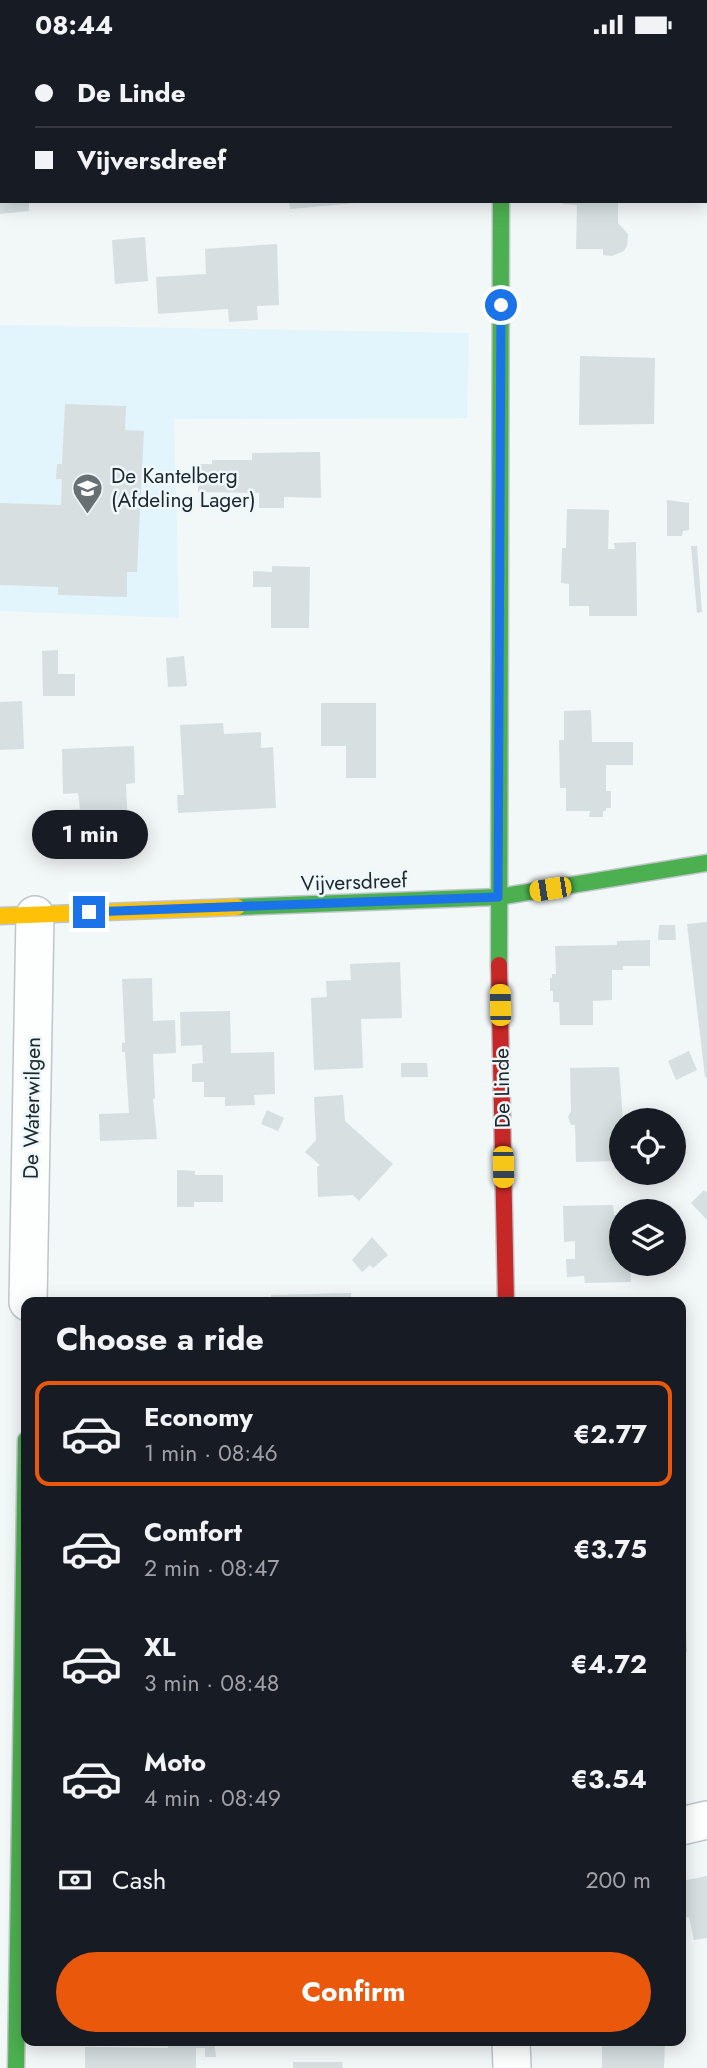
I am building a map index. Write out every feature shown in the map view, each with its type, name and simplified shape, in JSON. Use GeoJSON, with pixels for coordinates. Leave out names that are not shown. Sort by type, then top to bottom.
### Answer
{"type":"FeatureCollection","features":[{"type":"Feature","properties":{"kind":"street","name":"De Linde"},"geometry":{"type":"LineString","coordinates":[[501,203],[498,897],[506,1297]]}},
{"type":"Feature","properties":{"kind":"street","name":"Vijversdreef"},"geometry":{"type":"LineString","coordinates":[[17,915],[498,897],[707,863]]}},
{"type":"Feature","properties":{"kind":"street","name":"De Waterwilgen"},"geometry":{"type":"LineString","coordinates":[[17,915],[29,1297]]}},
{"type":"Feature","properties":{"kind":"street"},"geometry":{"type":"LineString","coordinates":[[16,2068],[21,1754]]}},
{"type":"Feature","properties":{"kind":"street"},"geometry":{"type":"LineString","coordinates":[[686,1825],[707,1821]]}},
{"type":"Feature","properties":{"kind":"street"},"geometry":{"type":"LineString","coordinates":[[512,2046],[512,2068]]}},
{"type":"Feature","properties":{"kind":"shaded area","name":"De Kantelberg (Afdeling Lager)"},"geometry":{"type":"Polygon","coordinates":[[[0,325],[469,333],[467,418],[174,419],[179,618],[0,611],[0,325]]]}},
{"type":"Feature","properties":{"kind":"building"},"geometry":{"type":"Polygon","coordinates":[[[0,203],[29,203],[29,211],[0,214],[0,203]]]}},
{"type":"Feature","properties":{"kind":"building"},"geometry":{"type":"Polygon","coordinates":[[[289,203],[356,203],[290,209],[289,203]]]}},
{"type":"Feature","properties":{"kind":"building"},"geometry":{"type":"Polygon","coordinates":[[[618,203],[618,223],[628,234],[624,251],[612,256],[603,255],[603,249],[576,249],[577,205],[563,204],[618,203]]]}},
{"type":"Feature","properties":{"kind":"building"},"geometry":{"type":"Polygon","coordinates":[[[145,237],[148,281],[115,284],[112,240],[145,237]]]}},
{"type":"Feature","properties":{"kind":"building"},"geometry":{"type":"Polygon","coordinates":[[[277,244],[279,305],[257,306],[258,320],[229,322],[228,309],[158,314],[156,277],[206,274],[205,249],[277,244]]]}},
{"type":"Feature","properties":{"kind":"building"},"geometry":{"type":"Polygon","coordinates":[[[580,356],[655,358],[654,424],[579,425],[580,356]]]}},
{"type":"Feature","properties":{"kind":"building"},"geometry":{"type":"Polygon","coordinates":[[[65,404],[126,406],[125,430],[144,431],[137,572],[127,572],[127,597],[58,595],[58,587],[0,585],[0,503],[61,505],[62,479],[56,479],[57,464],[62,464],[65,404]]]}},
{"type":"Feature","properties":{"kind":"building"},"geometry":{"type":"Polygon","coordinates":[[[320,452],[321,498],[284,497],[284,508],[259,508],[259,493],[198,492],[198,464],[212,464],[212,460],[252,460],[252,453],[320,452]]]}},
{"type":"Feature","properties":{"kind":"building"},"geometry":{"type":"Polygon","coordinates":[[[667,500],[689,503],[689,530],[683,531],[682,536],[667,536],[667,500]]]}},
{"type":"Feature","properties":{"kind":"building"},"geometry":{"type":"Polygon","coordinates":[[[567,509],[609,510],[608,549],[615,549],[614,543],[636,542],[637,616],[589,616],[589,606],[569,606],[569,584],[561,583],[562,548],[566,548],[567,509]]]}},
{"type":"Feature","properties":{"kind":"building"},"geometry":{"type":"Polygon","coordinates":[[[691,546],[697,546],[702,612],[697,613],[691,546]]]}},
{"type":"Feature","properties":{"kind":"building"},"geometry":{"type":"Polygon","coordinates":[[[272,566],[310,567],[309,628],[271,628],[271,587],[253,587],[253,571],[272,572],[272,566]]]}},
{"type":"Feature","properties":{"kind":"building"},"geometry":{"type":"Polygon","coordinates":[[[58,650],[58,674],[75,674],[75,696],[43,696],[42,651],[58,650]]]}},
{"type":"Feature","properties":{"kind":"building"},"geometry":{"type":"Polygon","coordinates":[[[184,656],[187,686],[168,687],[166,658],[184,656]]]}},
{"type":"Feature","properties":{"kind":"building"},"geometry":{"type":"Polygon","coordinates":[[[22,701],[24,749],[0,750],[0,702],[22,701]]]}},
{"type":"Feature","properties":{"kind":"building"},"geometry":{"type":"Polygon","coordinates":[[[321,703],[376,703],[376,778],[346,778],[346,746],[321,746],[321,703]]]}},
{"type":"Feature","properties":{"kind":"building"},"geometry":{"type":"Polygon","coordinates":[[[591,710],[592,742],[633,742],[633,765],[606,765],[606,791],[611,791],[611,808],[603,811],[603,817],[589,817],[590,811],[566,811],[566,788],[560,788],[559,740],[564,740],[564,711],[591,710]]]}},
{"type":"Feature","properties":{"kind":"building"},"geometry":{"type":"Polygon","coordinates":[[[223,723],[224,734],[261,732],[261,748],[273,747],[276,808],[178,813],[177,795],[184,795],[180,725],[223,723]]]}},
{"type":"Feature","properties":{"kind":"building"},"geometry":{"type":"Polygon","coordinates":[[[134,746],[135,783],[126,784],[128,827],[102,829],[102,837],[66,837],[66,810],[80,809],[78,793],[63,794],[62,749],[134,746]]]}},
{"type":"Feature","properties":{"kind":"building"},"geometry":{"type":"Polygon","coordinates":[[[707,922],[707,1077],[705,1077],[687,924],[707,922]]]}},
{"type":"Feature","properties":{"kind":"building"},"geometry":{"type":"Polygon","coordinates":[[[659,925],[675,925],[676,940],[658,940],[659,925]]]}},
{"type":"Feature","properties":{"kind":"building"},"geometry":{"type":"Polygon","coordinates":[[[650,940],[650,966],[623,966],[623,970],[612,970],[612,1000],[593,1001],[593,1025],[560,1025],[559,1002],[553,1002],[553,991],[550,991],[550,978],[552,974],[556,974],[555,946],[617,945],[617,941],[650,940]]]}},
{"type":"Feature","properties":{"kind":"building"},"geometry":{"type":"Polygon","coordinates":[[[400,962],[402,1018],[361,1019],[363,1068],[314,1070],[311,998],[327,997],[326,981],[351,980],[350,964],[400,962]]]}},
{"type":"Feature","properties":{"kind":"building"},"geometry":{"type":"Polygon","coordinates":[[[152,978],[153,1021],[175,1020],[176,1053],[153,1054],[153,1099],[157,1139],[100,1141],[99,1114],[129,1113],[125,1052],[122,1052],[122,1042],[125,1043],[122,979],[152,978]]]}},
{"type":"Feature","properties":{"kind":"building"},"geometry":{"type":"Polygon","coordinates":[[[230,1011],[231,1053],[274,1052],[275,1094],[254,1095],[255,1105],[225,1106],[225,1097],[204,1097],[204,1082],[192,1082],[192,1064],[203,1063],[202,1045],[181,1046],[180,1012],[230,1011]]]}},
{"type":"Feature","properties":{"kind":"building"},"geometry":{"type":"Polygon","coordinates":[[[689,1051],[697,1070],[676,1080],[668,1061],[689,1051]]]}},
{"type":"Feature","properties":{"kind":"building"},"geometry":{"type":"Polygon","coordinates":[[[401,1063],[427,1063],[428,1077],[401,1077],[401,1063]]]}},
{"type":"Feature","properties":{"kind":"building"},"geometry":{"type":"Polygon","coordinates":[[[619,1067],[622,1108],[609,1108],[609,1161],[576,1162],[575,1125],[571,1125],[568,1117],[571,1111],[570,1068],[619,1067]]]}},
{"type":"Feature","properties":{"kind":"building"},"geometry":{"type":"Polygon","coordinates":[[[343,1095],[345,1121],[393,1164],[359,1201],[353,1195],[318,1197],[317,1167],[320,1165],[305,1152],[316,1140],[314,1097],[343,1095]]]}},
{"type":"Feature","properties":{"kind":"building"},"geometry":{"type":"Polygon","coordinates":[[[267,1110],[284,1118],[278,1131],[261,1124],[267,1110]]]}},
{"type":"Feature","properties":{"kind":"building"},"geometry":{"type":"Polygon","coordinates":[[[177,1170],[195,1171],[195,1175],[223,1175],[223,1202],[194,1202],[194,1207],[177,1207],[177,1170]]]}},
{"type":"Feature","properties":{"kind":"building"},"geometry":{"type":"Polygon","coordinates":[[[704,1190],[707,1193],[707,1220],[691,1203],[704,1190]]]}},
{"type":"Feature","properties":{"kind":"building"},"geometry":{"type":"Polygon","coordinates":[[[609,1205],[609,1276],[631,1276],[631,1282],[585,1283],[584,1276],[567,1277],[566,1259],[575,1259],[575,1241],[564,1242],[563,1206],[609,1205]]]}},
{"type":"Feature","properties":{"kind":"building"},"geometry":{"type":"Polygon","coordinates":[[[372,1237],[388,1255],[373,1268],[370,1265],[362,1272],[352,1260],[372,1237]]]}},
{"type":"Feature","properties":{"kind":"building"},"geometry":{"type":"Polygon","coordinates":[[[351,1293],[351,1297],[271,1297],[351,1293]]]}},
{"type":"Feature","properties":{"kind":"building"},"geometry":{"type":"Polygon","coordinates":[[[707,1876],[707,1938],[694,1940],[689,1917],[686,1917],[686,1880],[707,1876]]]}},
{"type":"Feature","properties":{"kind":"building"},"geometry":{"type":"Polygon","coordinates":[[[215,2046],[216,2057],[205,2057],[205,2048],[196,2048],[196,2068],[85,2068],[85,2047],[215,2046]]]}},
{"type":"Feature","properties":{"kind":"building"},"geometry":{"type":"Polygon","coordinates":[[[602,2046],[665,2046],[664,2068],[602,2068],[602,2046]]]}},
{"type":"Feature","properties":{"kind":"building"},"geometry":{"type":"Polygon","coordinates":[[[293,2062],[342,2062],[343,2068],[293,2068],[293,2062]]]}},
{"type":"Feature","properties":{"kind":"traffic: fast"},"geometry":{"type":"LineString","coordinates":[[499,965],[501,203]]}},
{"type":"Feature","properties":{"kind":"traffic: fast"},"geometry":{"type":"LineString","coordinates":[[237,907],[498,897],[707,863]]}},
{"type":"Feature","properties":{"kind":"traffic: fast"},"geometry":{"type":"LineString","coordinates":[[16,2068],[21,1754]]}},
{"type":"Feature","properties":{"kind":"traffic: slow"},"geometry":{"type":"LineString","coordinates":[[0,916],[237,907]]}},
{"type":"Feature","properties":{"kind":"traffic: jam"},"geometry":{"type":"LineString","coordinates":[[499,965],[506,1297]]}},
{"type":"Feature","properties":{"kind":"place","name":"De Kantelberg (Afdeling Lager)"},"geometry":{"type":"Point","coordinates":[88,515]}},
{"type":"Feature","properties":{"kind":"route"},"geometry":{"type":"LineString","coordinates":[[89,912],[498,897],[501,305]]}}]}
